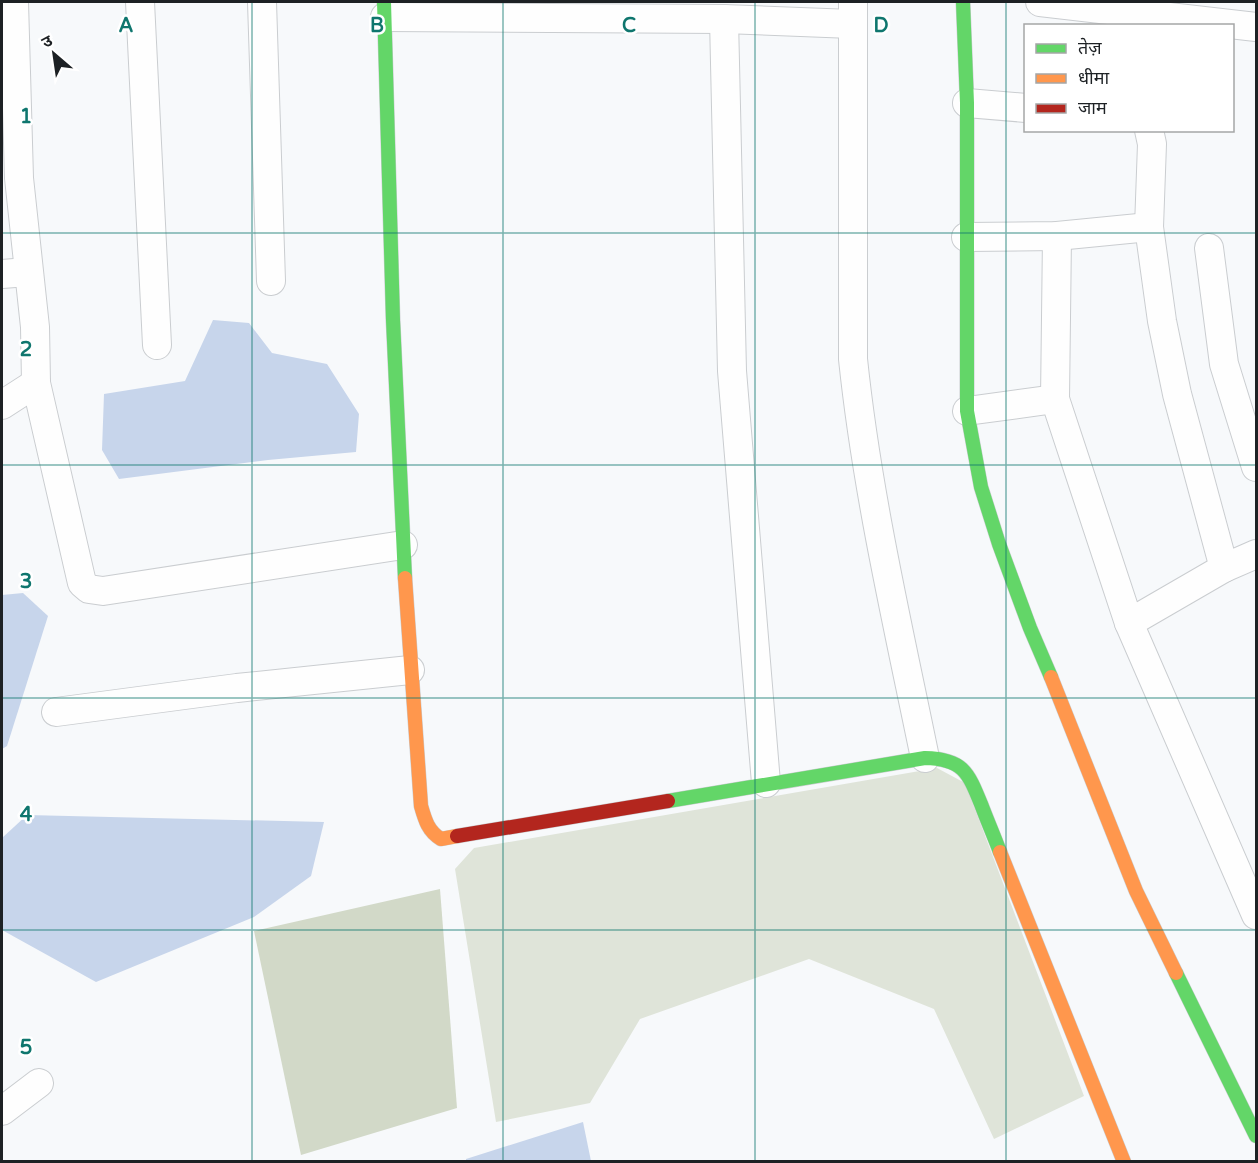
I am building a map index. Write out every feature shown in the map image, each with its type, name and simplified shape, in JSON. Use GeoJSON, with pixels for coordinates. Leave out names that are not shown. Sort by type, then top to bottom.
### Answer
{"type":"FeatureCollection","features":[{"type":"Feature","properties":{"kind":"street"},"geometry":{"type":"LineString","coordinates":[[14,2],[19,178],[15,273],[35,327],[36,382],[78,574],[82,583],[89,589],[103,591],[403,545]]}},
{"type":"Feature","properties":{"kind":"street"},"geometry":{"type":"LineString","coordinates":[[140,2],[157,345]]}},
{"type":"Feature","properties":{"kind":"street"},"geometry":{"type":"LineString","coordinates":[[262,2],[271,281]]}},
{"type":"Feature","properties":{"kind":"street"},"geometry":{"type":"LineString","coordinates":[[963,2],[967,103],[967,411],[981,487],[1030,628],[1068,716],[1136,891],[1257,1136]]}},
{"type":"Feature","properties":{"kind":"street"},"geometry":{"type":"LineString","coordinates":[[1040,2],[1231,24]]}},
{"type":"Feature","properties":{"kind":"street"},"geometry":{"type":"LineString","coordinates":[[926,758],[887,576],[857,397],[853,359],[853,13],[724,19],[385,9],[393,320],[403,545],[421,806],[431,833],[441,839],[926,758],[952,761],[970,777],[1124,1161]]}},
{"type":"Feature","properties":{"kind":"street"},"geometry":{"type":"LineString","coordinates":[[724,19],[732,371],[766,783]]}},
{"type":"Feature","properties":{"kind":"street"},"geometry":{"type":"LineString","coordinates":[[1234,24],[1257,27]]}},
{"type":"Feature","properties":{"kind":"street"},"geometry":{"type":"LineString","coordinates":[[967,103],[1024,108]]}},
{"type":"Feature","properties":{"kind":"street"},"geometry":{"type":"LineString","coordinates":[[1149,132],[1152,144],[1149,227],[1170,361],[1224,568]]}},
{"type":"Feature","properties":{"kind":"street"},"geometry":{"type":"LineString","coordinates":[[966,237],[1058,236],[1149,227]]}},
{"type":"Feature","properties":{"kind":"street"},"geometry":{"type":"LineString","coordinates":[[1058,236],[1055,399],[1129,623],[1257,915]]}},
{"type":"Feature","properties":{"kind":"street"},"geometry":{"type":"LineString","coordinates":[[1209,248],[1224,364],[1257,467]]}},
{"type":"Feature","properties":{"kind":"street"},"geometry":{"type":"LineString","coordinates":[[2,405],[36,382]]}},
{"type":"Feature","properties":{"kind":"street"},"geometry":{"type":"LineString","coordinates":[[967,411],[1055,399]]}},
{"type":"Feature","properties":{"kind":"street"},"geometry":{"type":"LineString","coordinates":[[1129,623],[1224,568],[1257,555]]}},
{"type":"Feature","properties":{"kind":"street"},"geometry":{"type":"LineString","coordinates":[[56,712],[237,688],[410,670]]}},
{"type":"Feature","properties":{"kind":"street"},"geometry":{"type":"LineString","coordinates":[[2,1111],[39,1083]]}},
{"type":"Feature","properties":{"kind":"shaded area"},"geometry":{"type":"Polygon","coordinates":[[[937,768],[965,783],[1084,1096],[994,1139],[934,1009],[809,959],[640,1019],[590,1103],[496,1122],[455,869],[474,848],[937,768]]]}},
{"type":"Feature","properties":{"kind":"green space"},"geometry":{"type":"Polygon","coordinates":[[[440,889],[457,1108],[301,1155],[254,931],[440,889]]]}},
{"type":"Feature","properties":{"kind":"water"},"geometry":{"type":"Polygon","coordinates":[[[213,320],[249,323],[272,353],[327,364],[359,414],[356,452],[268,460],[119,479],[102,450],[104,394],[185,381],[213,320]]]}},
{"type":"Feature","properties":{"kind":"water"},"geometry":{"type":"Polygon","coordinates":[[[23,593],[48,616],[7,746],[2,749],[2,595],[23,593]]]}},
{"type":"Feature","properties":{"kind":"water"},"geometry":{"type":"Polygon","coordinates":[[[27,815],[324,822],[311,876],[254,917],[96,982],[2,930],[2,838],[27,815]]]}},
{"type":"Feature","properties":{"kind":"water"},"geometry":{"type":"Polygon","coordinates":[[[583,1122],[591,1161],[466,1161],[466,1159],[583,1122]]]}},
{"type":"Feature","properties":{"kind":"traffic: fast"},"geometry":{"type":"LineString","coordinates":[[384,2],[393,320],[405,578]]}},
{"type":"Feature","properties":{"kind":"traffic: fast"},"geometry":{"type":"LineString","coordinates":[[963,2],[967,103],[967,411],[981,487],[999,544],[1051,677]]}},
{"type":"Feature","properties":{"kind":"traffic: fast"},"geometry":{"type":"LineString","coordinates":[[668,801],[925,758],[938,759],[956,765],[968,776],[1000,852]]}},
{"type":"Feature","properties":{"kind":"traffic: fast"},"geometry":{"type":"LineString","coordinates":[[1176,973],[1256,1136]]}},
{"type":"Feature","properties":{"kind":"traffic: slow"},"geometry":{"type":"LineString","coordinates":[[405,578],[421,806],[428,825],[437,836],[441,839],[457,836]]}},
{"type":"Feature","properties":{"kind":"traffic: slow"},"geometry":{"type":"LineString","coordinates":[[1051,677],[1136,891],[1176,973]]}},
{"type":"Feature","properties":{"kind":"traffic: slow"},"geometry":{"type":"LineString","coordinates":[[1000,852],[1124,1162]]}},
{"type":"Feature","properties":{"kind":"traffic: jam"},"geometry":{"type":"LineString","coordinates":[[457,836],[668,801]]}}]}
